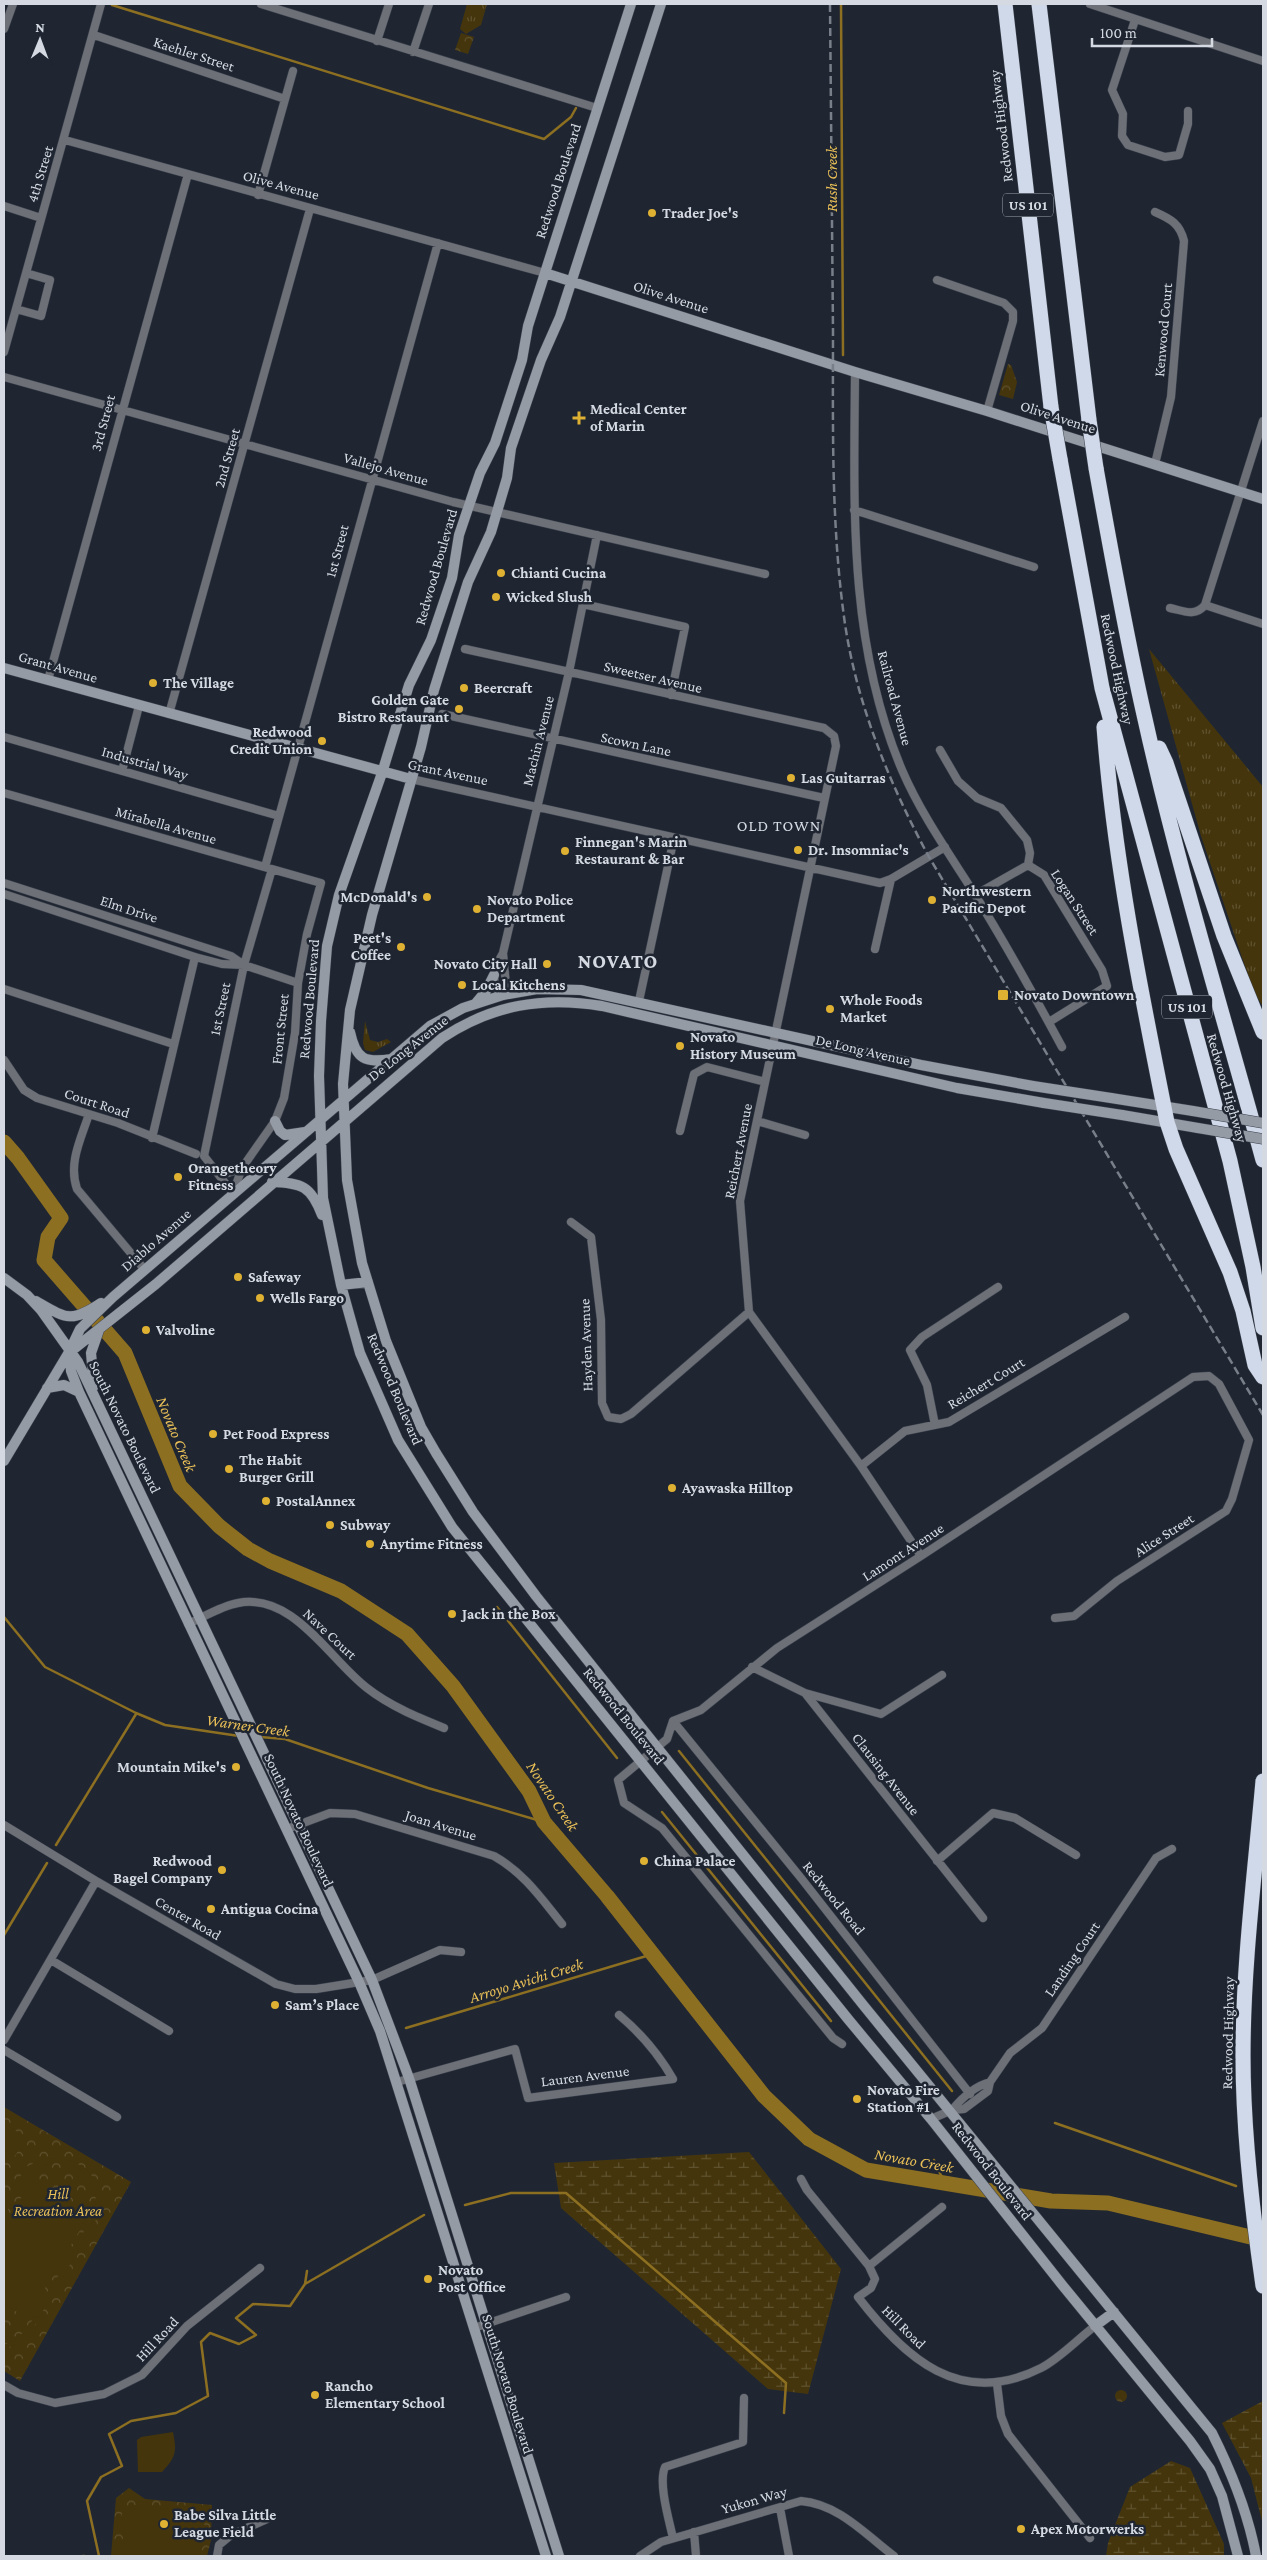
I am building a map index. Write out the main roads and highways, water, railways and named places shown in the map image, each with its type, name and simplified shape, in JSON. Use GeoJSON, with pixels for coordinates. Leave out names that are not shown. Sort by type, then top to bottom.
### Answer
{"type":"FeatureCollection","features":[{"type":"Feature","properties":{"kind":"highway","name":"Redwood Highway"},"geometry":{"type":"LineString","coordinates":[[1005,4],[1051,407],[1102,688],[1230,1161],[1251,1257],[1263,1328]]}},
{"type":"Feature","properties":{"kind":"highway","name":"Redwood Highway"},"geometry":{"type":"LineString","coordinates":[[1039,4],[1089,420],[1117,587],[1145,720],[1170,825],[1263,1160]]}},
{"type":"Feature","properties":{"kind":"highway"},"geometry":{"type":"LineString","coordinates":[[1102,688],[1108,784],[1132,938],[1166,1115],[1176,1149],[1230,1272],[1259,1371]]}},
{"type":"Feature","properties":{"kind":"highway"},"geometry":{"type":"LineString","coordinates":[[1145,720],[1166,763],[1224,936],[1263,1032]]}},
{"type":"Feature","properties":{"kind":"highway","name":"Redwood Highway"},"geometry":{"type":"LineString","coordinates":[[1263,1781],[1250,1924],[1243,2056],[1252,2204],[1263,2281]]}},
{"type":"Feature","properties":{"kind":"main road","name":"Redwood Boulevard"},"geometry":{"type":"LineString","coordinates":[[631,4],[528,326],[522,360],[495,444],[480,473],[458,535],[452,578],[431,640],[409,685],[382,773],[348,868],[329,937],[321,1020],[319,1121],[323,1198],[340,1285],[360,1353],[398,1440],[452,1526],[848,2019],[932,2119],[1095,2326],[1190,2441],[1210,2469],[1222,2496],[1238,2556]]}},
{"type":"Feature","properties":{"kind":"main road","name":"Redwood Boulevard"},"geometry":{"type":"LineString","coordinates":[[661,4],[571,281],[553,334],[541,360],[511,448],[507,478],[487,543],[466,591],[434,690],[411,779],[360,958],[348,1026],[343,1102],[347,1180],[356,1238],[386,1341],[421,1427],[484,1528],[858,1998],[952,2110],[1212,2433],[1240,2493],[1256,2556]]}},
{"type":"Feature","properties":{"kind":"main road","name":"Olive Avenue"},"geometry":{"type":"LineString","coordinates":[[545,273],[855,372],[987,410],[1263,500]]}},
{"type":"Feature","properties":{"kind":"main road","name":"Grant Avenue"},"geometry":{"type":"LineString","coordinates":[[4,668],[382,773],[411,779]]}},
{"type":"Feature","properties":{"kind":"main road"},"geometry":{"type":"LineString","coordinates":[[476,1003],[486,991],[494,975]]}},
{"type":"Feature","properties":{"kind":"main road","name":"De Long Avenue"},"geometry":{"type":"LineString","coordinates":[[319,1121],[430,1026],[476,1003],[502,995],[537,989],[568,989],[639,1001],[961,1073],[1111,1098],[1166,1115],[1198,1128],[1263,1139]]}},
{"type":"Feature","properties":{"kind":"main road"},"geometry":{"type":"LineString","coordinates":[[502,995],[506,1008]]}},
{"type":"Feature","properties":{"kind":"main road","name":"De Long Avenue"},"geometry":{"type":"LineString","coordinates":[[320,1140],[442,1038],[471,1020],[506,1008],[542,1001],[582,1002],[773,1044],[915,1078],[1044,1103],[1122,1115],[1166,1115],[1193,1111],[1263,1123]]}},
{"type":"Feature","properties":{"kind":"main road"},"geometry":{"type":"LineString","coordinates":[[348,1026],[352,1043],[363,1059],[369,1061],[392,1059]]}},
{"type":"Feature","properties":{"kind":"main road"},"geometry":{"type":"LineString","coordinates":[[915,1078],[932,1075],[956,1080],[961,1073]]}},
{"type":"Feature","properties":{"kind":"main road"},"geometry":{"type":"LineString","coordinates":[[275,1121],[280,1131],[285,1135],[306,1132]]}},
{"type":"Feature","properties":{"kind":"main road","name":"Diablo Avenue"},"geometry":{"type":"LineString","coordinates":[[4,1461],[69,1352],[76,1334],[85,1319],[103,1306],[319,1121]]}},
{"type":"Feature","properties":{"kind":"main road","name":"Diablo Avenue"},"geometry":{"type":"LineString","coordinates":[[69,1352],[156,1284],[320,1140]]}},
{"type":"Feature","properties":{"kind":"main road"},"geometry":{"type":"LineString","coordinates":[[272,1182],[296,1184],[306,1189],[320,1210],[328,1230]]}},
{"type":"Feature","properties":{"kind":"main road"},"geometry":{"type":"LineString","coordinates":[[233,1193],[245,1206]]}},
{"type":"Feature","properties":{"kind":"main road"},"geometry":{"type":"LineString","coordinates":[[156,1284],[153,1274],[162,1255]]}},
{"type":"Feature","properties":{"kind":"main road"},"geometry":{"type":"LineString","coordinates":[[4,1278],[55,1312],[85,1319]]}},
{"type":"Feature","properties":{"kind":"main road"},"geometry":{"type":"LineString","coordinates":[[340,1285],[368,1282]]}},
{"type":"Feature","properties":{"kind":"main road"},"geometry":{"type":"LineString","coordinates":[[27,1295],[51,1324],[69,1352]]}},
{"type":"Feature","properties":{"kind":"main road"},"geometry":{"type":"LineString","coordinates":[[97,1331],[91,1353],[90,1370],[98,1404]]}},
{"type":"Feature","properties":{"kind":"main road","name":"South Novato Boulevard"},"geometry":{"type":"LineString","coordinates":[[69,1352],[71,1372],[79,1392],[118,1470],[188,1624],[287,1829],[380,2031],[546,2556]]}},
{"type":"Feature","properties":{"kind":"main road","name":"South Novato Boulevard"},"geometry":{"type":"LineString","coordinates":[[69,1352],[78,1362],[372,1980],[409,2078],[559,2556]]}},
{"type":"Feature","properties":{"kind":"main road"},"geometry":{"type":"LineString","coordinates":[[47,1388],[64,1385],[79,1392]]}},
{"type":"Feature","properties":{"kind":"main road"},"geometry":{"type":"LineString","coordinates":[[1095,2326],[1114,2312]]}},
{"type":"Feature","properties":{"kind":"waterway","name":"Rush Creek"},"geometry":{"type":"LineString","coordinates":[[841,4],[843,355]]}},
{"type":"Feature","properties":{"kind":"waterway"},"geometry":{"type":"LineString","coordinates":[[112,5],[544,139],[571,117],[576,108]]}},
{"type":"Feature","properties":{"kind":"waterway","name":"Novato Creek"},"geometry":{"type":"LineString","coordinates":[[4,1142],[18,1158],[61,1218],[48,1237],[44,1260],[125,1353],[180,1486],[219,1526],[248,1549],[270,1561],[341,1591],[407,1634],[453,1686],[529,1791],[544,1822],[607,1896],[764,2096],[809,2139],[866,2170],[1051,2201],[1108,2203],[1263,2240]]}},
{"type":"Feature","properties":{"kind":"waterway"},"geometry":{"type":"LineString","coordinates":[[497,1607],[617,1758]]}},
{"type":"Feature","properties":{"kind":"waterway","name":"Warner Creek"},"geometry":{"type":"LineString","coordinates":[[4,1617],[45,1667],[136,1713],[165,1725],[239,1736]]}},
{"type":"Feature","properties":{"kind":"waterway"},"geometry":{"type":"LineString","coordinates":[[56,1845],[136,1714]]}},
{"type":"Feature","properties":{"kind":"waterway","name":"Warner Creek"},"geometry":{"type":"LineString","coordinates":[[260,1737],[285,1739],[428,1788],[544,1822]]}},
{"type":"Feature","properties":{"kind":"waterway"},"geometry":{"type":"LineString","coordinates":[[679,1751],[952,2091]]}},
{"type":"Feature","properties":{"kind":"waterway"},"geometry":{"type":"LineString","coordinates":[[662,1812],[831,2021]]}},
{"type":"Feature","properties":{"kind":"waterway"},"geometry":{"type":"LineString","coordinates":[[4,1935],[47,1863]]}},
{"type":"Feature","properties":{"kind":"waterway","name":"Arroyo Avichi Creek"},"geometry":{"type":"LineString","coordinates":[[406,2028],[653,1954]]}},
{"type":"Feature","properties":{"kind":"waterway"},"geometry":{"type":"LineString","coordinates":[[1055,2123],[1236,2186]]}},
{"type":"Feature","properties":{"kind":"waterway"},"geometry":{"type":"LineString","coordinates":[[934,2160],[945,2184]]}},
{"type":"Feature","properties":{"kind":"waterway"},"geometry":{"type":"LineString","coordinates":[[465,2205],[511,2193],[566,2193],[786,2383],[784,2413]]}},
{"type":"Feature","properties":{"kind":"waterway"},"geometry":{"type":"LineString","coordinates":[[305,2284],[424,2215]]}},
{"type":"Feature","properties":{"kind":"waterway","name":"Arroyo Avichi Creek"},"geometry":{"type":"LineString","coordinates":[[99,2556],[87,2501],[101,2477],[122,2466],[109,2434],[131,2421],[176,2413],[208,2396],[201,2342],[210,2333],[239,2344],[256,2335],[236,2318],[253,2304],[290,2306],[305,2284],[307,2271]]}},
{"type":"Feature","properties":{"kind":"railway"},"geometry":{"type":"LineString","coordinates":[[830,4],[835,515],[840,588],[845,624],[850,654],[867,714],[888,773],[929,857],[1263,1415]]}},
{"type":"Feature","properties":{"kind":"place","name":"Trader Joe's"},"geometry":{"type":"Point","coordinates":[652,213]}},
{"type":"Feature","properties":{"kind":"place","name":"Medical Center of Marin"},"geometry":{"type":"Point","coordinates":[579,418]}},
{"type":"Feature","properties":{"kind":"place","name":"Chianti Cucina"},"geometry":{"type":"Point","coordinates":[501,573]}},
{"type":"Feature","properties":{"kind":"place","name":"Wicked Slush"},"geometry":{"type":"Point","coordinates":[496,597]}},
{"type":"Feature","properties":{"kind":"place","name":"The Village"},"geometry":{"type":"Point","coordinates":[153,683]}},
{"type":"Feature","properties":{"kind":"place","name":"Beercraft"},"geometry":{"type":"Point","coordinates":[464,688]}},
{"type":"Feature","properties":{"kind":"place","name":"Golden Gate Bistro Restaurant"},"geometry":{"type":"Point","coordinates":[459,709]}},
{"type":"Feature","properties":{"kind":"place","name":"Redwood Credit Union"},"geometry":{"type":"Point","coordinates":[322,741]}},
{"type":"Feature","properties":{"kind":"place","name":"Las Guitarras"},"geometry":{"type":"Point","coordinates":[791,778]}},
{"type":"Feature","properties":{"kind":"place","name":"Dr. Insomniac's"},"geometry":{"type":"Point","coordinates":[798,850]}},
{"type":"Feature","properties":{"kind":"place","name":"Finnegan's Marin Restaurant & Bar"},"geometry":{"type":"Point","coordinates":[565,851]}},
{"type":"Feature","properties":{"kind":"place","name":"McDonald's"},"geometry":{"type":"Point","coordinates":[427,897]}},
{"type":"Feature","properties":{"kind":"place","name":"Northwestern Pacific Depot"},"geometry":{"type":"Point","coordinates":[932,900]}},
{"type":"Feature","properties":{"kind":"place","name":"Novato Police Department"},"geometry":{"type":"Point","coordinates":[477,909]}},
{"type":"Feature","properties":{"kind":"place","name":"Peet's Coffee"},"geometry":{"type":"Point","coordinates":[401,947]}},
{"type":"Feature","properties":{"kind":"place","name":"Novato City Hall"},"geometry":{"type":"Point","coordinates":[547,964]}},
{"type":"Feature","properties":{"kind":"place","name":"Local Kitchens"},"geometry":{"type":"Point","coordinates":[462,985]}},
{"type":"Feature","properties":{"kind":"place","name":"Novato Downtown"},"geometry":{"type":"Point","coordinates":[1003,995]}},
{"type":"Feature","properties":{"kind":"place","name":"Whole Foods Market"},"geometry":{"type":"Point","coordinates":[830,1009]}},
{"type":"Feature","properties":{"kind":"place","name":"Novato History Museum"},"geometry":{"type":"Point","coordinates":[680,1046]}},
{"type":"Feature","properties":{"kind":"place","name":"Orangetheory Fitness"},"geometry":{"type":"Point","coordinates":[178,1177]}},
{"type":"Feature","properties":{"kind":"place","name":"Safeway"},"geometry":{"type":"Point","coordinates":[238,1277]}},
{"type":"Feature","properties":{"kind":"place","name":"Wells Fargo"},"geometry":{"type":"Point","coordinates":[260,1298]}},
{"type":"Feature","properties":{"kind":"place","name":"Valvoline"},"geometry":{"type":"Point","coordinates":[146,1330]}},
{"type":"Feature","properties":{"kind":"place","name":"Pet Food Express"},"geometry":{"type":"Point","coordinates":[213,1434]}},
{"type":"Feature","properties":{"kind":"place","name":"The Habit Burger Grill"},"geometry":{"type":"Point","coordinates":[229,1469]}},
{"type":"Feature","properties":{"kind":"place","name":"Ayawaska Hilltop"},"geometry":{"type":"Point","coordinates":[672,1488]}},
{"type":"Feature","properties":{"kind":"place","name":"PostalAnnex"},"geometry":{"type":"Point","coordinates":[266,1501]}},
{"type":"Feature","properties":{"kind":"place","name":"Subway"},"geometry":{"type":"Point","coordinates":[330,1525]}},
{"type":"Feature","properties":{"kind":"place","name":"Anytime Fitness"},"geometry":{"type":"Point","coordinates":[370,1544]}},
{"type":"Feature","properties":{"kind":"place","name":"Jack in the Box"},"geometry":{"type":"Point","coordinates":[452,1614]}},
{"type":"Feature","properties":{"kind":"place","name":"Mountain Mike's"},"geometry":{"type":"Point","coordinates":[236,1767]}},
{"type":"Feature","properties":{"kind":"place","name":"China Palace"},"geometry":{"type":"Point","coordinates":[644,1861]}},
{"type":"Feature","properties":{"kind":"place","name":"Redwood Bagel Company"},"geometry":{"type":"Point","coordinates":[222,1870]}},
{"type":"Feature","properties":{"kind":"place","name":"Antigua Cocina"},"geometry":{"type":"Point","coordinates":[211,1909]}},
{"type":"Feature","properties":{"kind":"place","name":"Sam’s Place"},"geometry":{"type":"Point","coordinates":[275,2005]}},
{"type":"Feature","properties":{"kind":"place","name":"Novato Fire Station #1"},"geometry":{"type":"Point","coordinates":[857,2099]}},
{"type":"Feature","properties":{"kind":"place","name":"Novato Post Office"},"geometry":{"type":"Point","coordinates":[428,2279]}},
{"type":"Feature","properties":{"kind":"place","name":"Rancho Elementary School"},"geometry":{"type":"Point","coordinates":[315,2395]}},
{"type":"Feature","properties":{"kind":"place","name":"Babe Silva Little League Field"},"geometry":{"type":"Point","coordinates":[164,2524]}},
{"type":"Feature","properties":{"kind":"place","name":"Apex Motorwerks"},"geometry":{"type":"Point","coordinates":[1021,2529]}},
{"type":"Feature","properties":{"kind":"district","name":"OLD TOWN"},"geometry":{"type":"Point","coordinates":[779,825]}},
{"type":"Feature","properties":{"kind":"district","name":"NOVATO"},"geometry":{"type":"Point","coordinates":[618,961]}},
{"type":"Feature","properties":{"kind":"park label","name":"Hill Recreation Area"},"geometry":{"type":"Point","coordinates":[58,2202]}}]}
